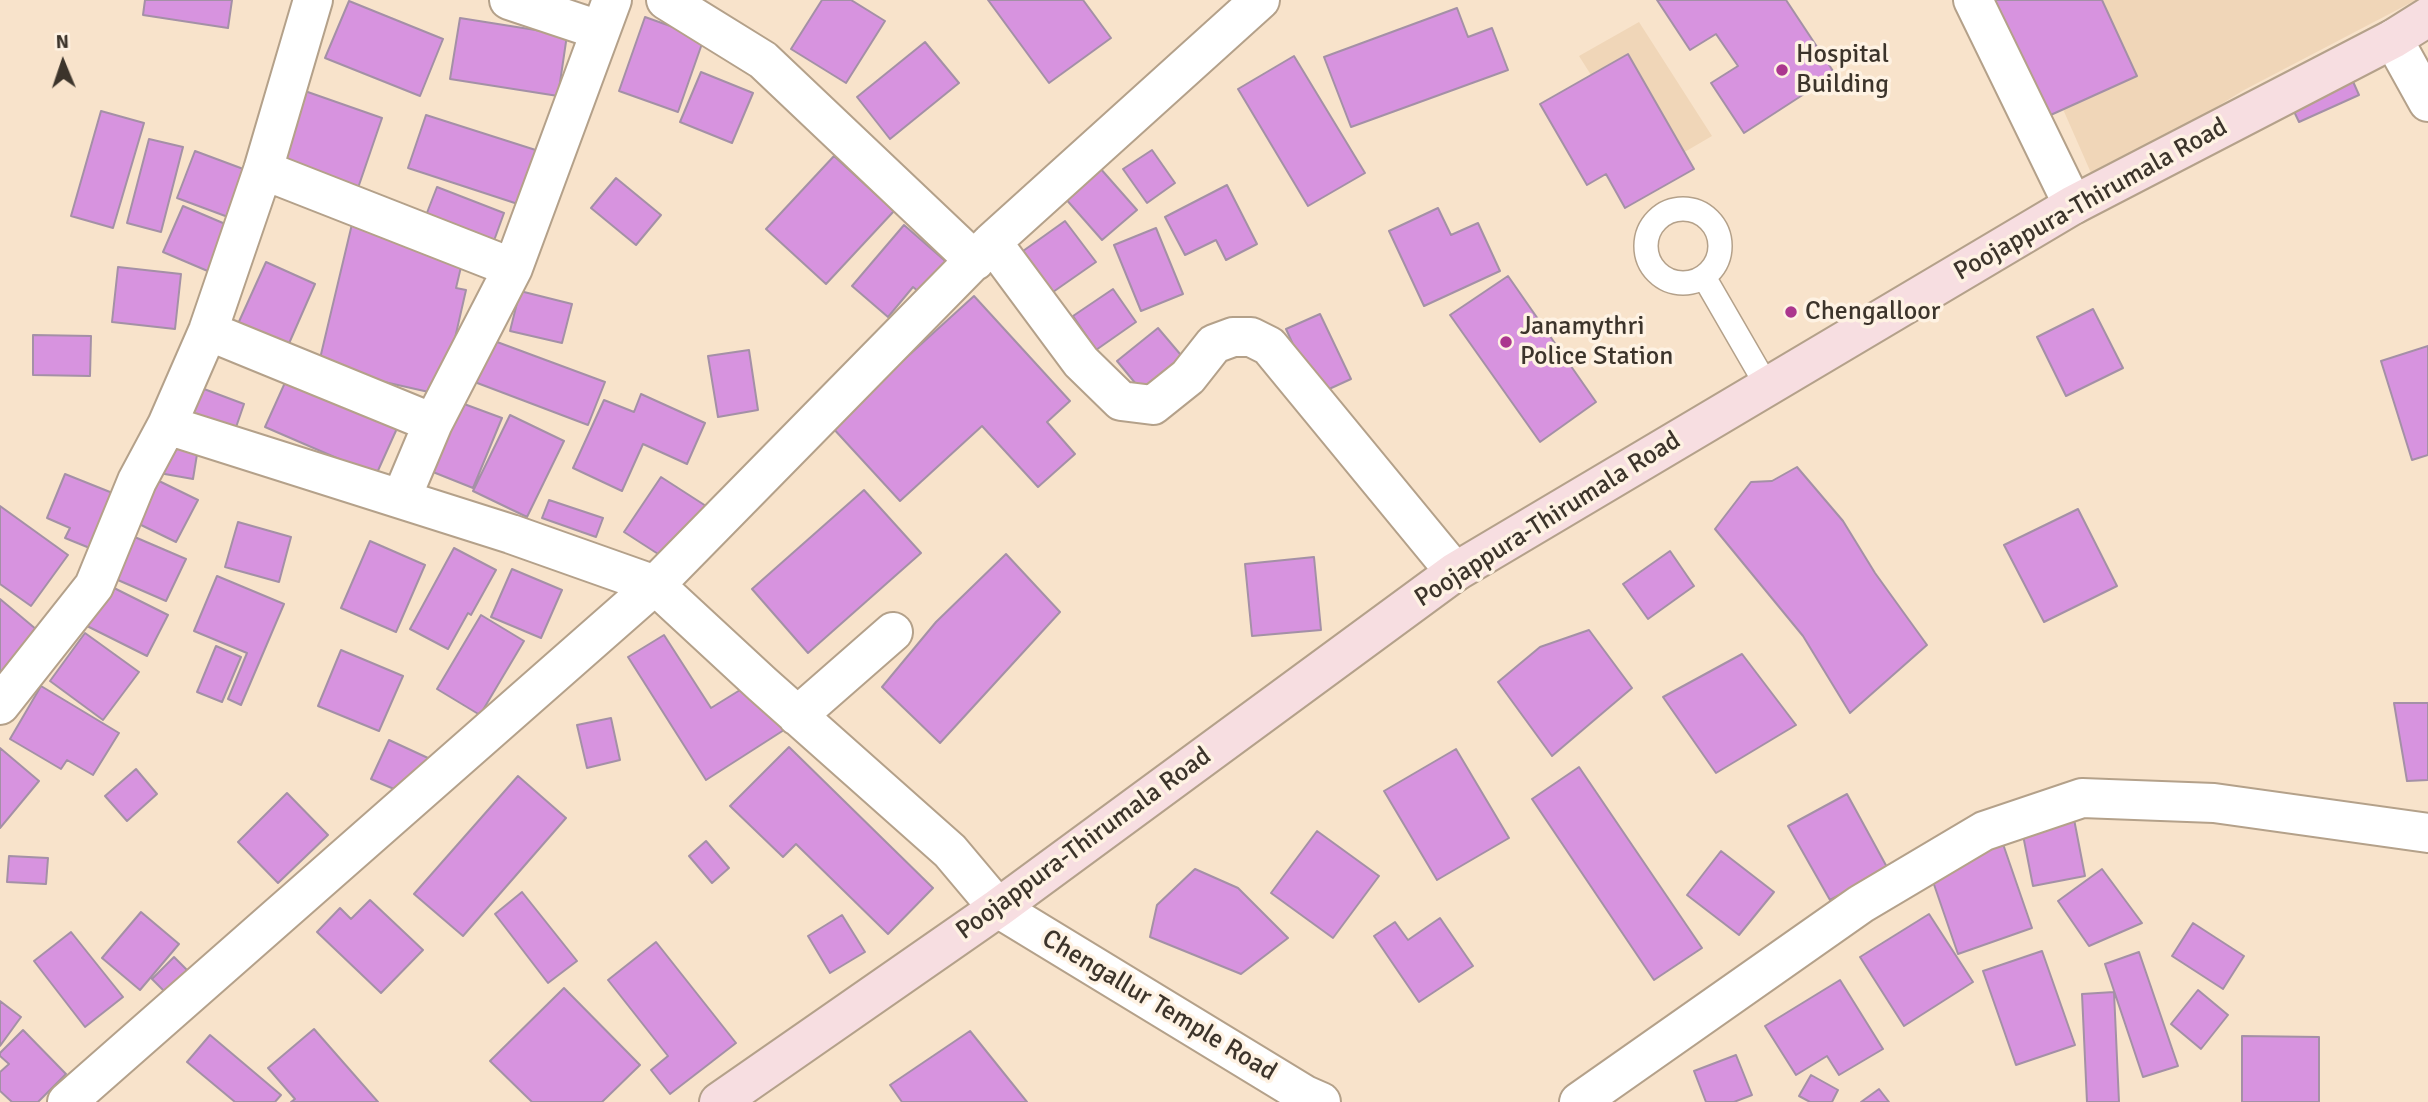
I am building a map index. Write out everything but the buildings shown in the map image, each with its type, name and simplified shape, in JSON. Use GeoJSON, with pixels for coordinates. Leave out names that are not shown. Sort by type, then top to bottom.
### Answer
{"type":"FeatureCollection","features":[{"type":"Feature","properties":{"kind":"main road","name":"Poojappura-Thirumala Road"},"geometry":{"type":"LineString","coordinates":[[719,1102],[998,908],[1455,572],[2073,205],[2393,39],[2428,17]]}},
{"type":"Feature","properties":{"kind":"street"},"geometry":{"type":"LineString","coordinates":[[0,705],[94,586],[137,481],[167,425],[208,331],[263,170],[313,0]]}},
{"type":"Feature","properties":{"kind":"street"},"geometry":{"type":"LineString","coordinates":[[401,499],[433,423],[513,268],[606,15],[509,0]]}},
{"type":"Feature","properties":{"kind":"street"},"geometry":{"type":"LineString","coordinates":[[666,0],[763,60],[983,252],[1081,362],[1121,401],[1153,405],[1188,377],[1214,344],[1233,337],[1251,337],[1269,346],[1455,572]]}},
{"type":"Feature","properties":{"kind":"street"},"geometry":{"type":"LineString","coordinates":[[67,1102],[654,585],[983,252],[1260,0]]}},
{"type":"Feature","properties":{"kind":"street"},"geometry":{"type":"LineString","coordinates":[[1973,0],[2073,205]]}},
{"type":"Feature","properties":{"kind":"street"},"geometry":{"type":"LineString","coordinates":[[2393,39],[2428,102]]}},
{"type":"Feature","properties":{"kind":"street"},"geometry":{"type":"LineString","coordinates":[[263,170],[513,268]]}},
{"type":"Feature","properties":{"kind":"street"},"geometry":{"type":"LineString","coordinates":[[208,331],[433,423]]}},
{"type":"Feature","properties":{"kind":"street"},"geometry":{"type":"LineString","coordinates":[[167,425],[511,534],[654,585]]}},
{"type":"Feature","properties":{"kind":"street","name":"Chengallur Temple Road"},"geometry":{"type":"LineString","coordinates":[[654,585],[950,851],[998,908],[1307,1100]]}},
{"type":"Feature","properties":{"kind":"street"},"geometry":{"type":"LineString","coordinates":[[797,716],[893,632]]}},
{"type":"Feature","properties":{"kind":"street"},"geometry":{"type":"LineString","coordinates":[[1579,1102],[1861,904],[1984,831],[2082,797],[2214,803],[2428,833]]}},
{"type":"Feature","properties":{"kind":"lane"},"geometry":{"type":"LineString","coordinates":[[1704,277],[1767,386]]}},
{"type":"Feature","properties":{"kind":"shaded area"},"geometry":{"type":"Polygon","coordinates":[[[2015,0],[2416,0],[2244,90],[2095,182],[2015,0]]]}},
{"type":"Feature","properties":{"kind":"shaded area"},"geometry":{"type":"Polygon","coordinates":[[[1639,22],[1712,136],[1652,171],[1579,56],[1639,22]]]}},
{"type":"Feature","properties":{"kind":"place","name":"Hospital Building"},"geometry":{"type":"Point","coordinates":[1782,70]}},
{"type":"Feature","properties":{"kind":"place","name":"Chengalloor"},"geometry":{"type":"Point","coordinates":[1791,312]}},
{"type":"Feature","properties":{"kind":"place","name":"Janamythri Police Station"},"geometry":{"type":"Point","coordinates":[1506,342]}}]}
